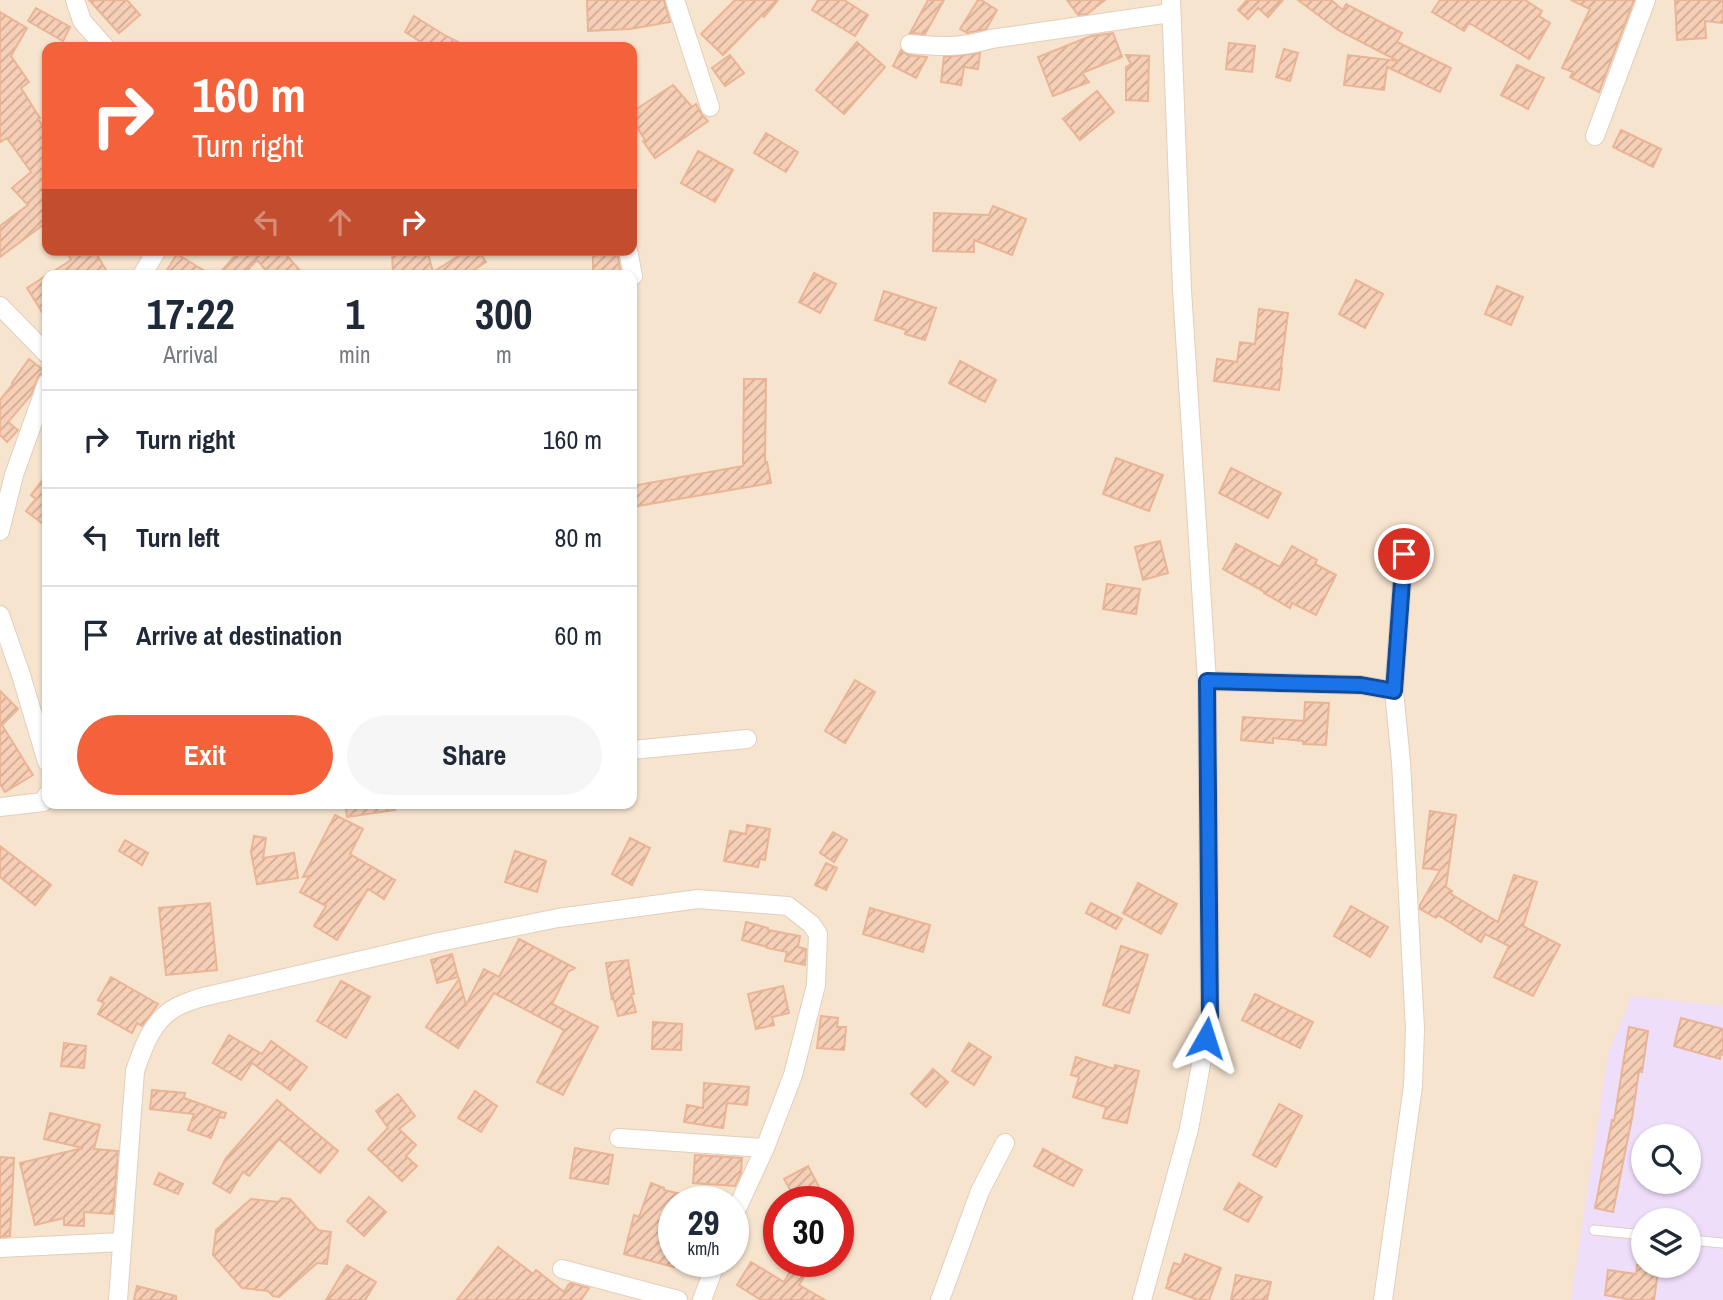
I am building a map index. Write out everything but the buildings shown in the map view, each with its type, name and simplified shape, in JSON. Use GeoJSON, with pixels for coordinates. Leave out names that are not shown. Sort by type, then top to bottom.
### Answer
{"type":"FeatureCollection","features":[{"type":"Feature","properties":{"kind":"street"},"geometry":{"type":"LineString","coordinates":[[75,0],[82,21],[101,42]]}},
{"type":"Feature","properties":{"kind":"street"},"geometry":{"type":"LineString","coordinates":[[675,0],[710,107]]}},
{"type":"Feature","properties":{"kind":"street"},"geometry":{"type":"LineString","coordinates":[[1595,136],[1646,0]]}},
{"type":"Feature","properties":{"kind":"street"},"geometry":{"type":"LineString","coordinates":[[911,44],[967,46],[991,39],[1170,6],[1182,290],[1207,681],[1210,1016],[1189,1129],[1142,1300]]}},
{"type":"Feature","properties":{"kind":"street"},"geometry":{"type":"LineString","coordinates":[[0,306],[42,349]]}},
{"type":"Feature","properties":{"kind":"street"},"geometry":{"type":"LineString","coordinates":[[0,530],[14,475],[42,397]]}},
{"type":"Feature","properties":{"kind":"street"},"geometry":{"type":"LineString","coordinates":[[1383,1300],[1413,1086],[1415,1029],[1401,762],[1394,691],[1404,554]]}},
{"type":"Feature","properties":{"kind":"street"},"geometry":{"type":"LineString","coordinates":[[0,615],[42,745]]}},
{"type":"Feature","properties":{"kind":"street"},"geometry":{"type":"LineString","coordinates":[[1207,681],[1361,685],[1394,691]]}},
{"type":"Feature","properties":{"kind":"street"},"geometry":{"type":"LineString","coordinates":[[637,750],[747,739]]}},
{"type":"Feature","properties":{"kind":"street"},"geometry":{"type":"LineString","coordinates":[[0,807],[42,802]]}},
{"type":"Feature","properties":{"kind":"street"},"geometry":{"type":"LineString","coordinates":[[118,1300],[135,1071],[146,1039],[173,1009],[199,998],[439,942],[558,918],[698,899],[788,906],[811,924],[818,934],[816,985],[793,1075],[747,1186]]}},
{"type":"Feature","properties":{"kind":"street"},"geometry":{"type":"LineString","coordinates":[[619,1138],[765,1148]]}},
{"type":"Feature","properties":{"kind":"street"},"geometry":{"type":"LineString","coordinates":[[940,1300],[980,1191],[1005,1143]]}},
{"type":"Feature","properties":{"kind":"street"},"geometry":{"type":"LineString","coordinates":[[0,1248],[122,1242]]}},
{"type":"Feature","properties":{"kind":"street"},"geometry":{"type":"LineString","coordinates":[[562,1269],[678,1300]]}},
{"type":"Feature","properties":{"kind":"street"},"geometry":{"type":"LineString","coordinates":[[702,1300],[710,1277]]}},
{"type":"Feature","properties":{"kind":"lane"},"geometry":{"type":"LineString","coordinates":[[1594,1230],[1631,1234]]}},
{"type":"Feature","properties":{"kind":"lane"},"geometry":{"type":"LineString","coordinates":[[1701,1241],[1723,1243]]}},
{"type":"Feature","properties":{"kind":"shaded area"},"geometry":{"type":"Polygon","coordinates":[[[0,0],[1723,0],[1723,1300],[0,1300],[0,0]]]}},
{"type":"Feature","properties":{"kind":"shaded area"},"geometry":{"type":"Polygon","coordinates":[[[1632,996],[1723,1006],[1723,1300],[1571,1300],[1608,1054],[1632,996]]]}},
{"type":"Feature","properties":{"kind":"route"},"geometry":{"type":"LineString","coordinates":[[1206,1038],[1210,1016],[1207,681],[1361,685],[1394,691],[1404,554]]}}]}
